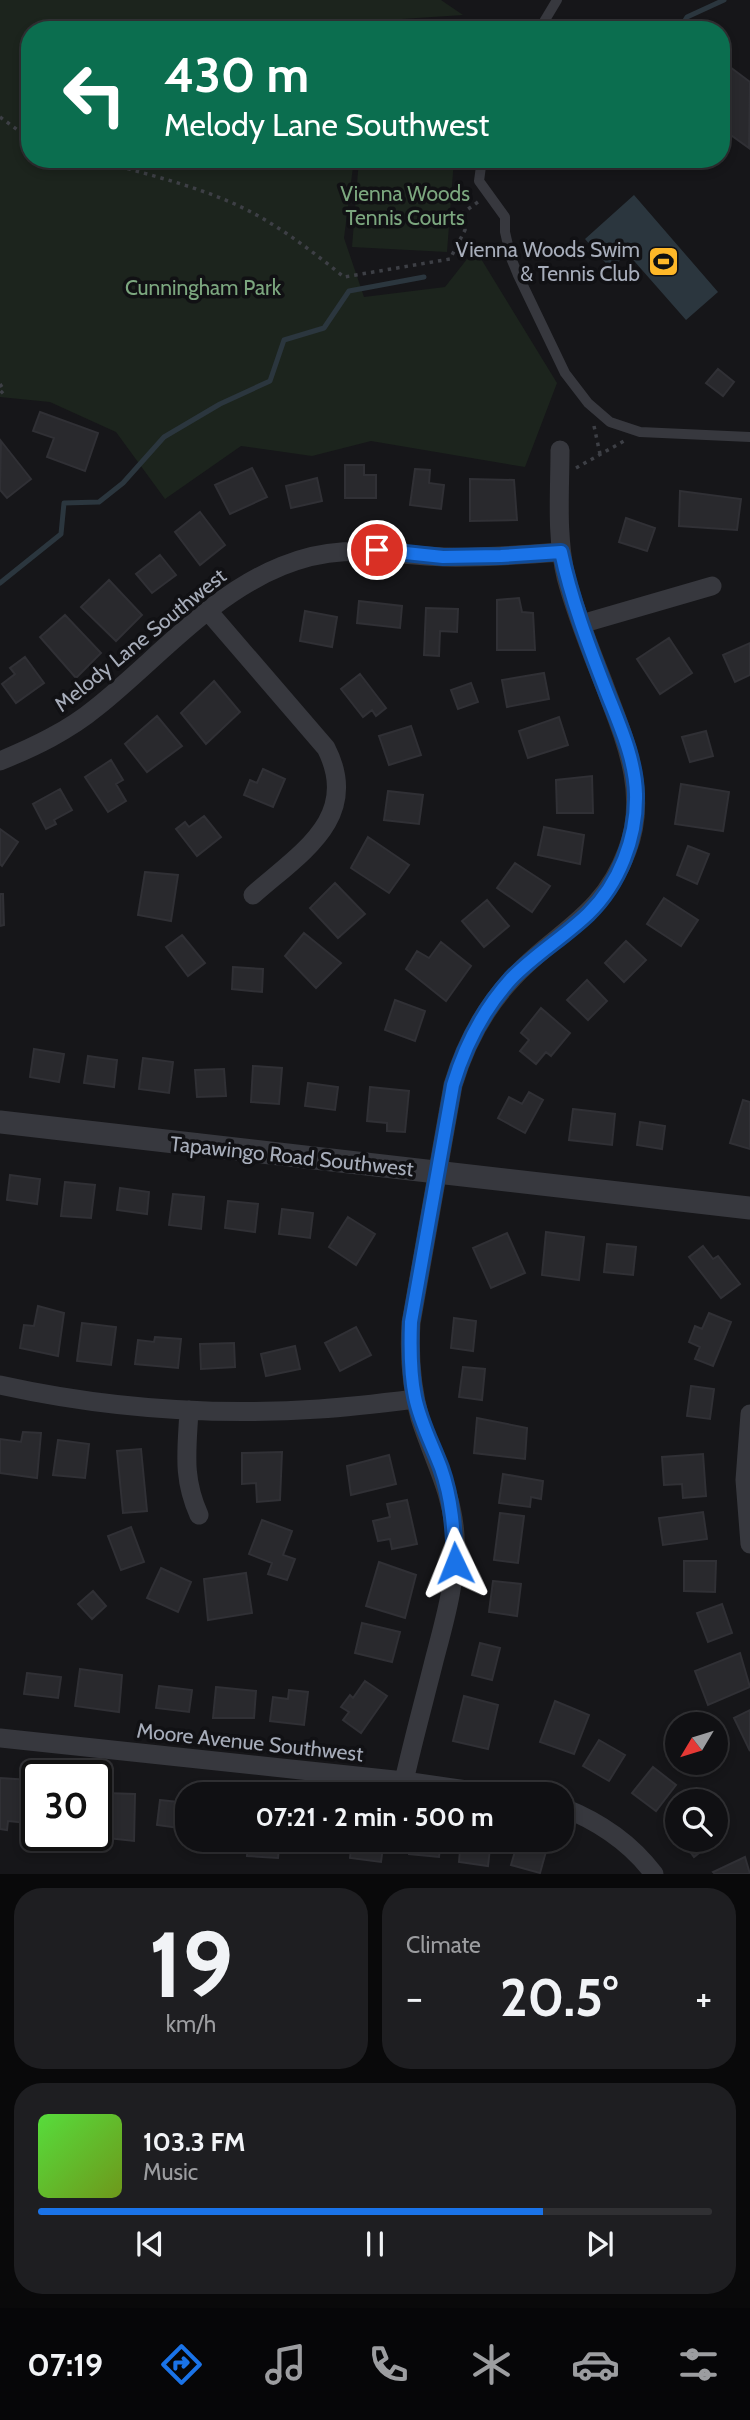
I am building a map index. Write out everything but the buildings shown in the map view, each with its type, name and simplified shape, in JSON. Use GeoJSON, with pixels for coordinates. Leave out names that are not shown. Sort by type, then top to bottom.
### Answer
{"type":"FeatureCollection","features":[{"type":"Feature","properties":{"kind":"street"},"geometry":{"type":"LineString","coordinates":[[404,1781],[452,1596],[455,1563],[455,1533],[450,1503],[441,1469],[415,1399],[410,1352],[411,1322],[453,1085],[461,1058],[492,1002],[512,978],[589,913],[606,892],[620,870],[635,821],[636,794],[627,746],[566,578],[558,525],[560,460]]}},
{"type":"Feature","properties":{"kind":"street","name":"Melody Lane Southwest"},"geometry":{"type":"LineString","coordinates":[[0,761],[28,750],[96,709],[208,611],[253,579],[283,565],[325,554],[377,550],[443,557],[561,552]]}},
{"type":"Feature","properties":{"kind":"street"},"geometry":{"type":"LineString","coordinates":[[581,624],[712,586]]}},
{"type":"Feature","properties":{"kind":"street"},"geometry":{"type":"LineString","coordinates":[[208,611],[326,748],[338,779],[334,812],[325,828],[253,895]]}},
{"type":"Feature","properties":{"kind":"street","name":"Tapawingo Road Southwest"},"geometry":{"type":"LineString","coordinates":[[0,1122],[750,1209]]}},
{"type":"Feature","properties":{"kind":"street"},"geometry":{"type":"LineString","coordinates":[[0,1385],[93,1402],[189,1410],[254,1412],[320,1409],[415,1399]]}},
{"type":"Feature","properties":{"kind":"street"},"geometry":{"type":"LineString","coordinates":[[189,1410],[186,1475],[189,1493],[199,1515]]}},
{"type":"Feature","properties":{"kind":"street"},"geometry":{"type":"LineString","coordinates":[[750,1414],[745,1480],[750,1544]]}},
{"type":"Feature","properties":{"kind":"street","name":"Moore Avenue Southwest"},"geometry":{"type":"LineString","coordinates":[[0,1738],[411,1782]]}},
{"type":"Feature","properties":{"kind":"street"},"geometry":{"type":"LineString","coordinates":[[574,1813],[607,1829],[654,1874]]}},
{"type":"Feature","properties":{"kind":"lane"},"geometry":{"type":"LineString","coordinates":[[544,21],[557,0]]}},
{"type":"Feature","properties":{"kind":"lane"},"geometry":{"type":"LineString","coordinates":[[481,168],[480,181],[505,218],[511,258],[565,373],[588,403],[611,422],[640,432],[750,437]]}},
{"type":"Feature","properties":{"kind":"path"},"geometry":{"type":"LineString","coordinates":[[0,117],[21,132]]}},
{"type":"Feature","properties":{"kind":"path"},"geometry":{"type":"LineString","coordinates":[[124,168],[223,199],[261,218],[311,250],[344,277],[450,258],[465,230],[464,212],[488,194]]}},
{"type":"Feature","properties":{"kind":"path"},"geometry":{"type":"LineString","coordinates":[[0,384],[4,390],[0,394]]}},
{"type":"Feature","properties":{"kind":"path"},"geometry":{"type":"LineString","coordinates":[[560,460],[574,469],[640,432]]}},
{"type":"Feature","properties":{"kind":"green space","name":"Cunningham Park"},"geometry":{"type":"Polygon","coordinates":[[[0,0],[441,0],[463,15],[371,21],[21,21],[21,168],[353,168],[344,238],[364,297],[445,287],[475,249],[557,383],[525,467],[371,441],[312,456],[241,446],[165,499],[116,432],[50,402],[0,397],[0,0]]]}},
{"type":"Feature","properties":{"kind":"green space","name":"Vienna Woods Tennis Courts"},"geometry":{"type":"Polygon","coordinates":[[[358,168],[453,168],[447,252],[352,247],[358,168]]]}},
{"type":"Feature","properties":{"kind":"shaded area","name":"Vienna Woods Swim & Tennis Club"},"geometry":{"type":"Polygon","coordinates":[[[634,195],[718,292],[686,320],[628,254],[610,268],[585,239],[634,195]]]}},
{"type":"Feature","properties":{"kind":"waterway"},"geometry":{"type":"LineString","coordinates":[[685,21],[687,17],[724,0]]}},
{"type":"Feature","properties":{"kind":"waterway"},"geometry":{"type":"LineString","coordinates":[[0,583],[61,534],[64,503],[99,502],[123,483],[164,437],[220,404],[270,381],[284,340],[324,328],[349,291],[424,277]]}},
{"type":"Feature","properties":{"kind":"place","name":"Vienna Woods Swim & Tennis Club"},"geometry":{"type":"Point","coordinates":[663,261]}},
{"type":"Feature","properties":{"kind":"route"},"geometry":{"type":"LineString","coordinates":[[377,550],[443,557],[561,552],[566,578],[590,651],[627,746],[636,794],[635,821],[620,870],[589,913],[512,978],[492,1002],[461,1058],[453,1085],[411,1322],[410,1352],[415,1399],[441,1469],[450,1503],[455,1533],[455,1563]]}}]}
